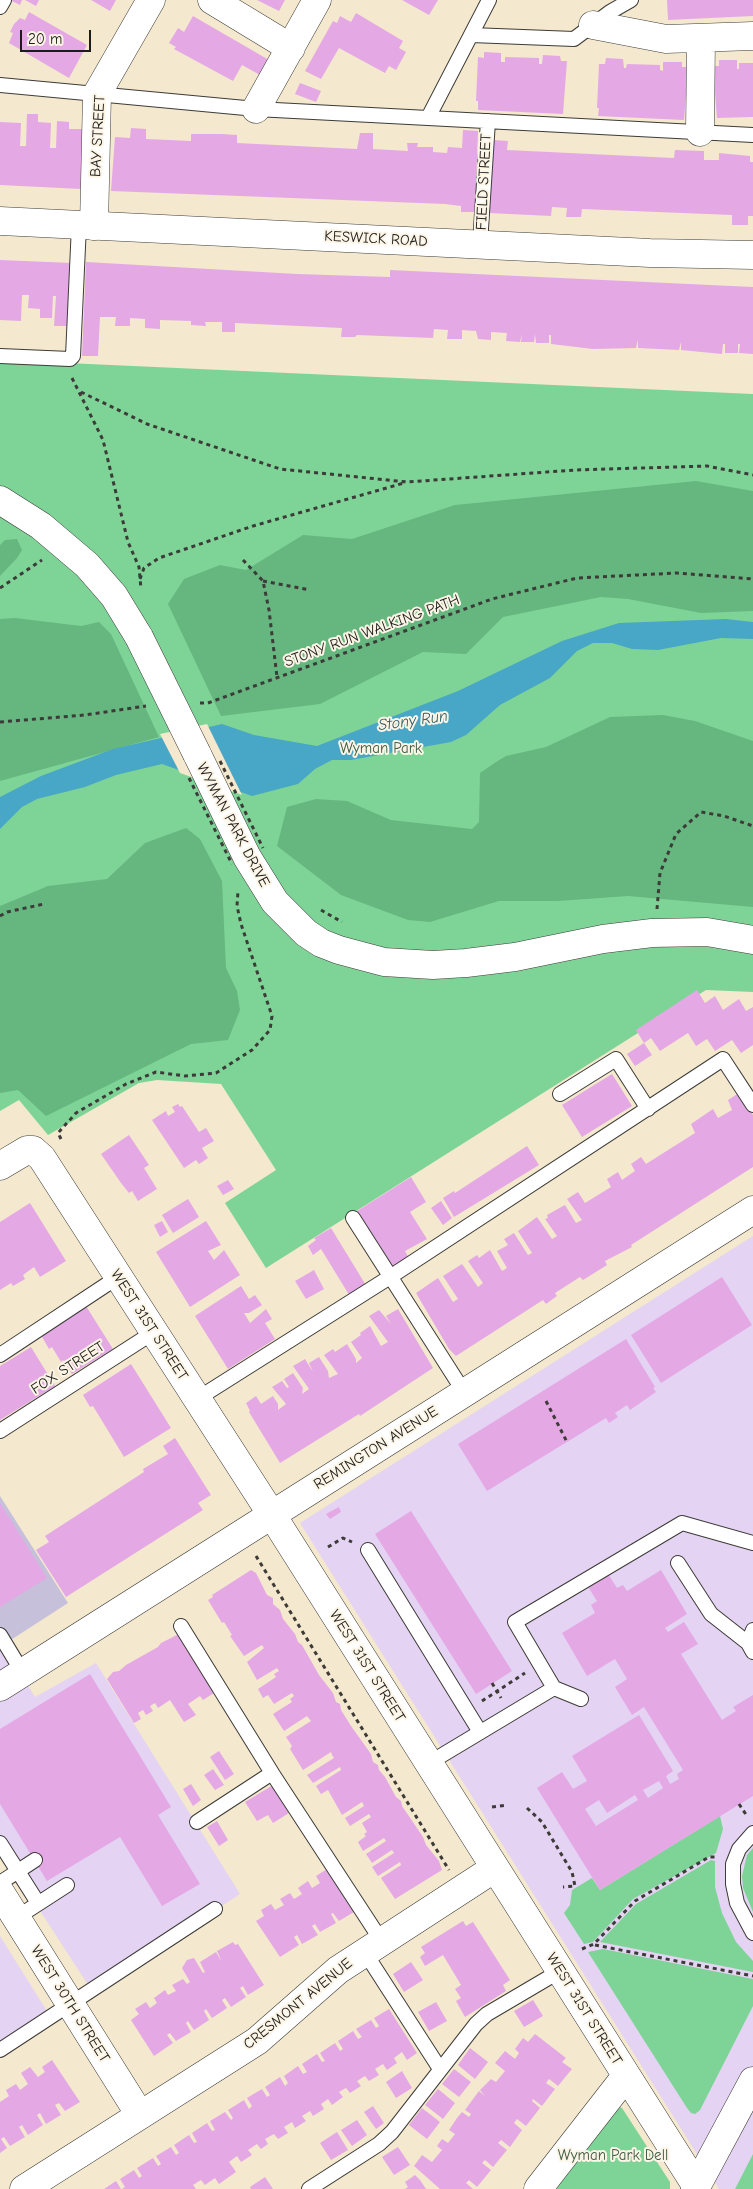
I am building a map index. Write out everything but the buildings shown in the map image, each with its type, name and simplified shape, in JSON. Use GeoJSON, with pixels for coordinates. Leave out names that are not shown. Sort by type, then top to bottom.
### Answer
{"type":"FeatureCollection","features":[{"type":"Feature","properties":{"kind":"street","name":"BAY STREET"},"geometry":{"type":"LineString","coordinates":[[86,225],[97,94],[151,0]]}},
{"type":"Feature","properties":{"kind":"street"},"geometry":{"type":"LineString","coordinates":[[212,0],[292,48]]}},
{"type":"Feature","properties":{"kind":"street"},"geometry":{"type":"LineString","coordinates":[[256,109],[292,48],[317,0]]}},
{"type":"Feature","properties":{"kind":"street"},"geometry":{"type":"LineString","coordinates":[[593,25],[642,36],[666,39],[753,36]]}},
{"type":"Feature","properties":{"kind":"street"},"geometry":{"type":"LineString","coordinates":[[700,132],[701,38]]}},
{"type":"Feature","properties":{"kind":"street","name":"KESWICK ROAD"},"geometry":{"type":"LineString","coordinates":[[0,221],[650,253],[753,255]]}},
{"type":"Feature","properties":{"kind":"street","name":"WYMAN PARK DRIVE"},"geometry":{"type":"LineString","coordinates":[[0,500],[41,526],[88,565],[114,596],[140,637],[259,854],[275,902],[306,933],[321,943],[384,962],[407,965],[466,963],[515,956],[603,939],[659,933],[707,932],[753,940]]}},
{"type":"Feature","properties":{"kind":"street","name":"WEST 31ST STREET"},"geometry":{"type":"LineString","coordinates":[[0,1166],[22,1152],[33,1150],[42,1158],[272,1515],[696,2188]]}},
{"type":"Feature","properties":{"kind":"street","name":"REMINGTON AVENUE"},"geometry":{"type":"LineString","coordinates":[[0,1687],[753,1210]]}},
{"type":"Feature","properties":{"kind":"street","name":"CRESMONT AVENUE"},"geometry":{"type":"LineString","coordinates":[[24,2189],[257,2041],[338,1970],[495,1868]]}},
{"type":"Feature","properties":{"kind":"street","name":"WEST 30TH STREET"},"geometry":{"type":"LineString","coordinates":[[0,1892],[27,1910],[71,2005],[140,2115]]}},
{"type":"Feature","properties":{"kind":"street"},"geometry":{"type":"LineString","coordinates":[[538,2189],[626,2076]]}},
{"type":"Feature","properties":{"kind":"street"},"geometry":{"type":"LineString","coordinates":[[696,2188],[753,2081]]}},
{"type":"Feature","properties":{"kind":"lane"},"geometry":{"type":"LineString","coordinates":[[0,7],[4,0]]}},
{"type":"Feature","properties":{"kind":"lane"},"geometry":{"type":"LineString","coordinates":[[430,114],[489,0]]}},
{"type":"Feature","properties":{"kind":"lane"},"geometry":{"type":"LineString","coordinates":[[471,36],[574,39],[631,0]]}},
{"type":"Feature","properties":{"kind":"lane"},"geometry":{"type":"LineString","coordinates":[[0,85],[256,109],[753,136]]}},
{"type":"Feature","properties":{"kind":"lane","name":"FIELD STREET"},"geometry":{"type":"LineString","coordinates":[[480,244],[488,121]]}},
{"type":"Feature","properties":{"kind":"lane"},"geometry":{"type":"LineString","coordinates":[[0,356],[70,359],[75,349],[86,225]]}},
{"type":"Feature","properties":{"kind":"lane"},"geometry":{"type":"LineString","coordinates":[[560,1094],[616,1059],[648,1109]]}},
{"type":"Feature","properties":{"kind":"lane"},"geometry":{"type":"LineString","coordinates":[[197,1398],[390,1277],[722,1059],[753,1105]]}},
{"type":"Feature","properties":{"kind":"lane"},"geometry":{"type":"LineString","coordinates":[[353,1218],[464,1392]]}},
{"type":"Feature","properties":{"kind":"lane"},"geometry":{"type":"LineString","coordinates":[[0,1355],[118,1277]]}},
{"type":"Feature","properties":{"kind":"lane","name":"FOX STREET"},"geometry":{"type":"LineString","coordinates":[[0,1431],[154,1332]]}},
{"type":"Feature","properties":{"kind":"lane"},"geometry":{"type":"LineString","coordinates":[[581,1699],[554,1688],[516,1622],[682,1523],[753,1543]]}},
{"type":"Feature","properties":{"kind":"lane"},"geometry":{"type":"LineString","coordinates":[[368,1550],[480,1732]]}},
{"type":"Feature","properties":{"kind":"lane"},"geometry":{"type":"LineString","coordinates":[[678,1563],[711,1614],[751,1647]]}},
{"type":"Feature","properties":{"kind":"lane"},"geometry":{"type":"LineString","coordinates":[[182,1626],[272,1773],[373,1946],[440,2069]]}},
{"type":"Feature","properties":{"kind":"lane"},"geometry":{"type":"LineString","coordinates":[[751,1647],[753,1630]]}},
{"type":"Feature","properties":{"kind":"lane"},"geometry":{"type":"LineString","coordinates":[[0,1635],[23,1673]]}},
{"type":"Feature","properties":{"kind":"lane"},"geometry":{"type":"LineString","coordinates":[[429,1763],[554,1688]]}},
{"type":"Feature","properties":{"kind":"lane"},"geometry":{"type":"LineString","coordinates":[[197,1822],[272,1773]]}},
{"type":"Feature","properties":{"kind":"lane"},"geometry":{"type":"LineString","coordinates":[[753,1833],[739,1849],[733,1864],[733,1884],[737,1903],[753,1933]]}},
{"type":"Feature","properties":{"kind":"lane"},"geometry":{"type":"LineString","coordinates":[[0,1843],[18,1871],[27,1910],[66,1885]]}},
{"type":"Feature","properties":{"kind":"lane"},"geometry":{"type":"LineString","coordinates":[[0,1883],[35,1860]]}},
{"type":"Feature","properties":{"kind":"lane"},"geometry":{"type":"LineString","coordinates":[[0,2050],[216,1909]]}},
{"type":"Feature","properties":{"kind":"lane"},"geometry":{"type":"LineString","coordinates":[[309,2189],[379,2144],[392,2132],[476,2024],[487,2014],[560,1971]]}},
{"type":"Feature","properties":{"kind":"path"},"geometry":{"type":"LineString","coordinates":[[70,359],[70,374],[81,392],[103,440],[128,542],[139,567],[141,589]]}},
{"type":"Feature","properties":{"kind":"path"},"geometry":{"type":"LineString","coordinates":[[81,392],[147,424],[280,468],[407,482],[575,470],[708,466],[753,475]]}},
{"type":"Feature","properties":{"kind":"path"},"geometry":{"type":"LineString","coordinates":[[140,579],[144,568],[159,558],[253,526],[407,482]]}},
{"type":"Feature","properties":{"kind":"path"},"geometry":{"type":"LineString","coordinates":[[0,588],[46,558]]}},
{"type":"Feature","properties":{"kind":"path"},"geometry":{"type":"LineString","coordinates":[[243,560],[263,582],[269,610],[277,677]]}},
{"type":"Feature","properties":{"kind":"path","name":"STONY RUN WALKING PATH"},"geometry":{"type":"LineString","coordinates":[[198,704],[208,703],[492,599],[577,578],[677,573],[753,578]]}},
{"type":"Feature","properties":{"kind":"path"},"geometry":{"type":"LineString","coordinates":[[263,582],[310,590]]}},
{"type":"Feature","properties":{"kind":"path"},"geometry":{"type":"LineString","coordinates":[[0,722],[85,715],[150,706]]}},
{"type":"Feature","properties":{"kind":"path"},"geometry":{"type":"LineString","coordinates":[[658,909],[660,873],[676,834],[701,812],[724,816],[753,826]]}},
{"type":"Feature","properties":{"kind":"path"},"geometry":{"type":"LineString","coordinates":[[64,1144],[58,1133],[66,1122],[76,1113],[126,1084],[156,1072],[185,1076],[216,1072],[252,1050],[270,1030],[272,1016],[237,906],[239,882],[259,854]]}},
{"type":"Feature","properties":{"kind":"path"},"geometry":{"type":"LineString","coordinates":[[0,916],[7,912],[44,904]]}},
{"type":"Feature","properties":{"kind":"path"},"geometry":{"type":"LineString","coordinates":[[314,905],[346,925]]}},
{"type":"Feature","properties":{"kind":"path"},"geometry":{"type":"LineString","coordinates":[[649,910],[666,910]]}},
{"type":"Feature","properties":{"kind":"path"},"geometry":{"type":"LineString","coordinates":[[546,1401],[567,1442]]}},
{"type":"Feature","properties":{"kind":"path"},"geometry":{"type":"LineString","coordinates":[[328,1547],[343,1538]]}},
{"type":"Feature","properties":{"kind":"path"},"geometry":{"type":"LineString","coordinates":[[260,1564],[452,1874]]}},
{"type":"Feature","properties":{"kind":"path"},"geometry":{"type":"LineString","coordinates":[[467,1711],[525,1673]]}},
{"type":"Feature","properties":{"kind":"path"},"geometry":{"type":"LineString","coordinates":[[492,1807],[507,1805]]}},
{"type":"Feature","properties":{"kind":"path"},"geometry":{"type":"LineString","coordinates":[[526,1808],[542,1822],[572,1872],[576,1886],[563,1887]]}},
{"type":"Feature","properties":{"kind":"path"},"geometry":{"type":"LineString","coordinates":[[582,1949],[594,1944],[635,1901],[709,1857],[718,1857]]}},
{"type":"Feature","properties":{"kind":"path"},"geometry":{"type":"LineString","coordinates":[[594,1944],[753,1976]]}},
{"type":"Feature","properties":{"kind":"shaded area"},"geometry":{"type":"Polygon","coordinates":[[[753,1236],[753,2189],[719,2189],[300,1523],[753,1236]]]}},
{"type":"Feature","properties":{"kind":"shaded area"},"geometry":{"type":"Polygon","coordinates":[[[0,1496],[68,1603],[3,1645],[0,1640],[0,1496]]]}},
{"type":"Feature","properties":{"kind":"shaded area"},"geometry":{"type":"Polygon","coordinates":[[[0,1640],[35,1697],[96,1663],[240,1894],[92,1991],[0,1849],[0,1640]]]}},
{"type":"Feature","properties":{"kind":"shaded area"},"geometry":{"type":"Polygon","coordinates":[[[0,1936],[50,2016],[0,2048],[0,1936]]]}},
{"type":"Feature","properties":{"kind":"green space","name":"Wyman Park"},"geometry":{"type":"Polygon","coordinates":[[[0,360],[753,394],[753,992],[706,990],[266,1268],[225,1203],[276,1170],[221,1084],[157,1080],[139,1083],[48,1135],[19,1100],[0,1111],[0,360]]]}},
{"type":"Feature","properties":{"kind":"green space"},"geometry":{"type":"Polygon","coordinates":[[[696,481],[753,491],[753,611],[701,613],[628,599],[601,597],[503,617],[466,654],[423,652],[320,704],[221,716],[168,604],[184,579],[220,565],[246,570],[303,535],[352,539],[455,505],[696,481]]]}},
{"type":"Feature","properties":{"kind":"green space"},"geometry":{"type":"Polygon","coordinates":[[[17,539],[22,550],[0,576],[0,545],[5,540],[17,539]]]}},
{"type":"Feature","properties":{"kind":"green space"},"geometry":{"type":"Polygon","coordinates":[[[15,618],[81,626],[99,622],[111,634],[159,737],[0,781],[0,619],[15,618]]]}},
{"type":"Feature","properties":{"kind":"green space"},"geometry":{"type":"Polygon","coordinates":[[[663,715],[695,721],[753,741],[753,907],[628,896],[558,901],[499,901],[430,922],[408,920],[341,895],[277,846],[287,807],[316,799],[347,801],[391,820],[472,829],[479,822],[480,773],[506,756],[546,747],[610,717],[663,715]]]}},
{"type":"Feature","properties":{"kind":"green space"},"geometry":{"type":"Polygon","coordinates":[[[186,828],[200,839],[222,881],[226,968],[237,991],[240,1010],[228,1040],[191,1044],[46,1116],[18,1090],[0,1093],[0,906],[48,886],[107,879],[145,843],[186,828]]]}},
{"type":"Feature","properties":{"kind":"green space"},"geometry":{"type":"Polygon","coordinates":[[[720,1816],[723,1829],[716,1853],[633,1899],[593,1942],[584,1944],[564,1913],[570,1905],[572,1890],[592,1878],[600,1890],[720,1816]]]}},
{"type":"Feature","properties":{"kind":"green space"},"geometry":{"type":"Polygon","coordinates":[[[753,1848],[753,1912],[743,1888],[742,1876],[747,1855],[753,1848]]]}},
{"type":"Feature","properties":{"kind":"green space"},"geometry":{"type":"Polygon","coordinates":[[[711,1860],[715,1861],[715,1887],[722,1913],[736,1942],[753,1961],[753,1972],[600,1942],[636,1904],[711,1860]]]}},
{"type":"Feature","properties":{"kind":"green space"},"geometry":{"type":"Polygon","coordinates":[[[603,1949],[753,1979],[753,2006],[700,2110],[695,2114],[691,2113],[687,2108],[588,1952],[603,1949]]]}},
{"type":"Feature","properties":{"kind":"green space","name":"Wyman Park Dell"},"geometry":{"type":"Polygon","coordinates":[[[617,2106],[622,2108],[670,2182],[670,2189],[545,2189],[617,2106]]]}},
{"type":"Feature","properties":{"kind":"green space"},"geometry":{"type":"Polygon","coordinates":[[[753,2154],[753,2189],[735,2189],[753,2154]]]}},
{"type":"Feature","properties":{"kind":"water","name":"Stony Run"},"geometry":{"type":"Polygon","coordinates":[[[726,619],[753,622],[753,639],[721,638],[658,650],[632,649],[612,643],[593,643],[577,651],[550,678],[500,705],[466,735],[451,742],[351,760],[332,760],[315,769],[298,784],[252,796],[162,764],[116,775],[85,787],[37,799],[22,807],[0,829],[0,797],[41,776],[113,749],[222,724],[254,735],[317,746],[458,691],[562,641],[619,623],[726,619]]]}},
{"type":"Feature","properties":{"kind":"pier"},"geometry":{"type":"Polygon","coordinates":[[[207,724],[242,795],[180,773],[160,734],[207,724]]]}}]}
